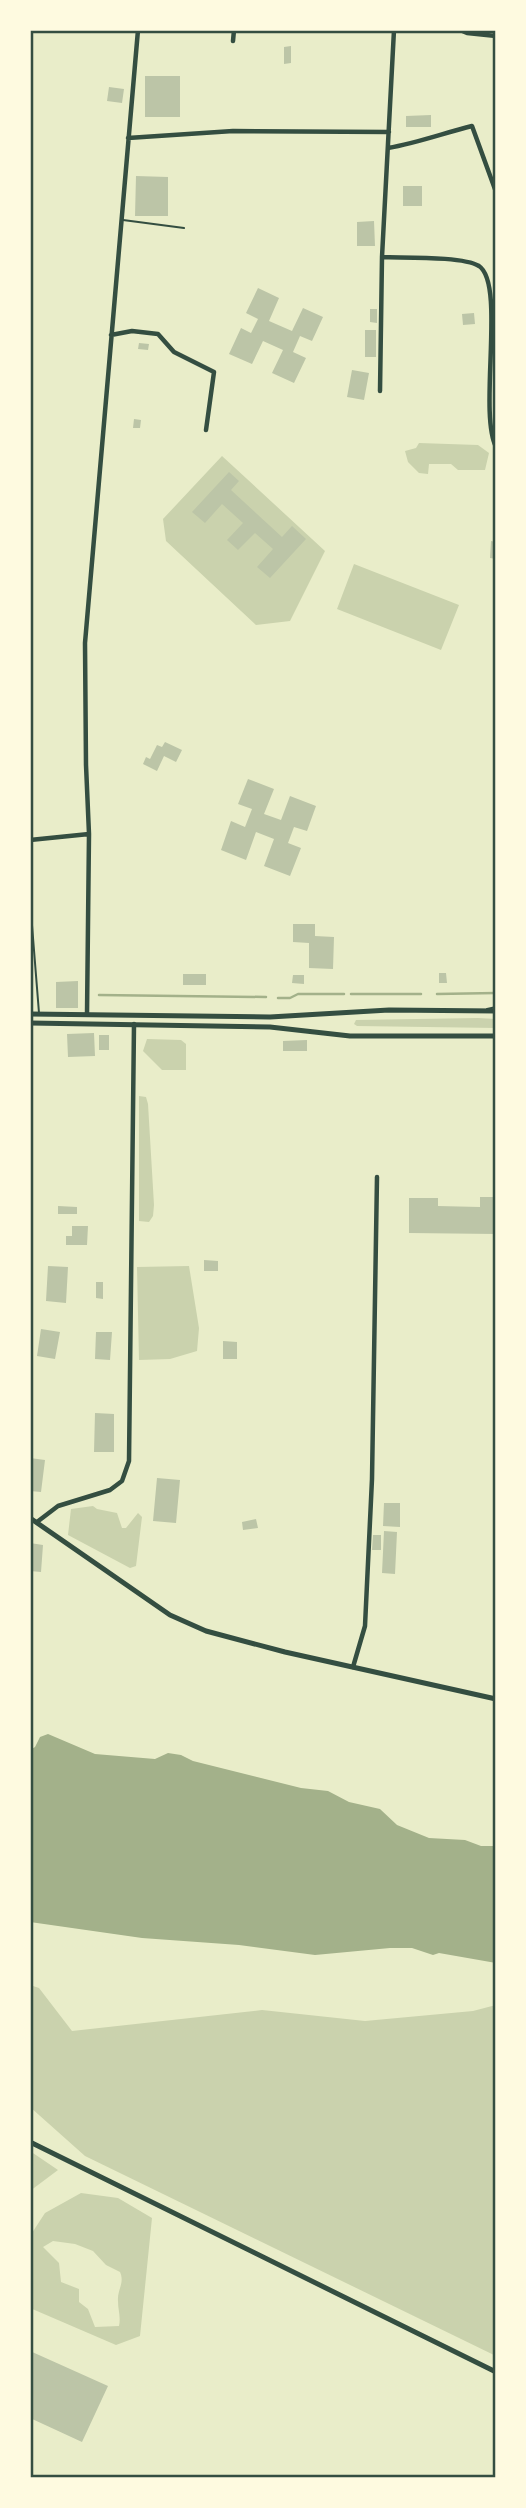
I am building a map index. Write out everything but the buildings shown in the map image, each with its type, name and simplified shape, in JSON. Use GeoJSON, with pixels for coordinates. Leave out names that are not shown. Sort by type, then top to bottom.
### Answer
{"type":"FeatureCollection","features":[{"type":"Feature","properties":{"kind":"street"},"geometry":{"type":"LineString","coordinates":[[87,1014],[89,834],[85,643],[138,30]]}},
{"type":"Feature","properties":{"kind":"street"},"geometry":{"type":"LineString","coordinates":[[233,41],[234,30]]}},
{"type":"Feature","properties":{"kind":"street"},"geometry":{"type":"LineString","coordinates":[[380,391],[382,257],[394,30]]}},
{"type":"Feature","properties":{"kind":"street"},"geometry":{"type":"LineString","coordinates":[[460,30],[496,36]]}},
{"type":"Feature","properties":{"kind":"street"},"geometry":{"type":"LineString","coordinates":[[388,148],[412,144],[472,126],[496,192]]}},
{"type":"Feature","properties":{"kind":"street"},"geometry":{"type":"LineString","coordinates":[[128,138],[233,131],[389,132]]}},
{"type":"Feature","properties":{"kind":"street"},"geometry":{"type":"LineString","coordinates":[[382,257],[461,260],[479,266],[484,272],[491,308],[489,425],[496,447]]}},
{"type":"Feature","properties":{"kind":"street"},"geometry":{"type":"LineString","coordinates":[[110,335],[132,331],[158,334],[174,352],[214,372],[206,429]]}},
{"type":"Feature","properties":{"kind":"street"},"geometry":{"type":"LineString","coordinates":[[30,840],[89,834]]}},
{"type":"Feature","properties":{"kind":"street"},"geometry":{"type":"LineString","coordinates":[[30,1014],[270,1017],[389,1010],[496,1009]]}},
{"type":"Feature","properties":{"kind":"street"},"geometry":{"type":"LineString","coordinates":[[30,1023],[270,1027],[349,1036],[496,1036]]}},
{"type":"Feature","properties":{"kind":"street"},"geometry":{"type":"LineString","coordinates":[[37,1522],[58,1506],[110,1490],[122,1480],[129,1461],[134,1024]]}},
{"type":"Feature","properties":{"kind":"street"},"geometry":{"type":"LineString","coordinates":[[353,1668],[365,1626],[374,1437],[377,1177]]}},
{"type":"Feature","properties":{"kind":"street"},"geometry":{"type":"LineString","coordinates":[[30,1518],[170,1615],[206,1631],[353,1668],[496,1699]]}},
{"type":"Feature","properties":{"kind":"street"},"geometry":{"type":"LineString","coordinates":[[30,2142],[496,2372]]}},
{"type":"Feature","properties":{"kind":"lane"},"geometry":{"type":"LineString","coordinates":[[122,220],[184,228]]}},
{"type":"Feature","properties":{"kind":"lane"},"geometry":{"type":"LineString","coordinates":[[30,900],[39,1014]]}},
{"type":"Feature","properties":{"kind":"shaded area"},"geometry":{"type":"Polygon","coordinates":[[[419,443],[478,445],[489,453],[485,470],[458,470],[451,464],[429,464],[428,474],[419,473],[408,462],[405,451],[416,448],[419,443]]]}},
{"type":"Feature","properties":{"kind":"shaded area"},"geometry":{"type":"Polygon","coordinates":[[[222,456],[325,551],[290,621],[256,625],[166,541],[163,519],[222,456]]]}},
{"type":"Feature","properties":{"kind":"shaded area"},"geometry":{"type":"Polygon","coordinates":[[[354,564],[459,605],[441,650],[337,609],[354,564]]]}},
{"type":"Feature","properties":{"kind":"shaded area"},"geometry":{"type":"Polygon","coordinates":[[[496,1019],[496,1028],[354,1024],[356,1020],[496,1019]]]}},
{"type":"Feature","properties":{"kind":"shaded area"},"geometry":{"type":"Polygon","coordinates":[[[147,1039],[181,1040],[186,1044],[186,1070],[162,1070],[143,1051],[147,1039]]]}},
{"type":"Feature","properties":{"kind":"shaded area"},"geometry":{"type":"Polygon","coordinates":[[[139,1096],[146,1097],[148,1104],[154,1205],[153,1216],[149,1222],[139,1221],[139,1096]]]}},
{"type":"Feature","properties":{"kind":"shaded area"},"geometry":{"type":"Polygon","coordinates":[[[189,1266],[199,1328],[197,1351],[170,1359],[139,1360],[137,1267],[189,1266]]]}},
{"type":"Feature","properties":{"kind":"shaded area"},"geometry":{"type":"Polygon","coordinates":[[[93,1506],[117,1513],[122,1528],[126,1528],[138,1513],[142,1517],[136,1566],[130,1568],[68,1535],[71,1509],[93,1506]]]}},
{"type":"Feature","properties":{"kind":"shaded area"},"geometry":{"type":"Polygon","coordinates":[[[48,1734],[95,1754],[155,1759],[168,1753],[181,1755],[193,1761],[301,1788],[328,1791],[349,1802],[380,1809],[397,1825],[429,1838],[465,1840],[481,1846],[496,1846],[496,1963],[439,1953],[433,1955],[412,1948],[315,1955],[239,1945],[142,1938],[30,1922],[30,1750],[35,1747],[40,1737],[48,1734]]]}},
{"type":"Feature","properties":{"kind":"shaded area"},"geometry":{"type":"Polygon","coordinates":[[[30,1985],[39,1988],[72,2031],[262,2010],[365,2021],[473,2011],[496,2005],[496,2356],[85,2156],[30,2107],[30,1985]]]}},
{"type":"Feature","properties":{"kind":"shaded area"},"geometry":{"type":"Polygon","coordinates":[[[30,2151],[58,2170],[30,2191],[30,2151]]]}},
{"type":"Feature","properties":{"kind":"shaded area"},"geometry":{"type":"Polygon","coordinates":[[[81,2193],[118,2198],[152,2218],[140,2336],[116,2345],[30,2308],[30,2236],[45,2213],[81,2193]],[[53,2241],[43,2247],[59,2263],[61,2282],[79,2289],[79,2302],[88,2309],[95,2327],[119,2326],[118,2297],[122,2280],[120,2272],[106,2265],[93,2251],[75,2244],[53,2241]]]}},
{"type":"Feature","properties":{"kind":"waterway"},"geometry":{"type":"LineString","coordinates":[[437,994],[496,993]]}},
{"type":"Feature","properties":{"kind":"waterway"},"geometry":{"type":"LineString","coordinates":[[278,998],[290,998],[298,994],[344,994]]}},
{"type":"Feature","properties":{"kind":"waterway"},"geometry":{"type":"LineString","coordinates":[[351,994],[421,994]]}},
{"type":"Feature","properties":{"kind":"waterway"},"geometry":{"type":"LineString","coordinates":[[99,995],[266,997]]}}]}
